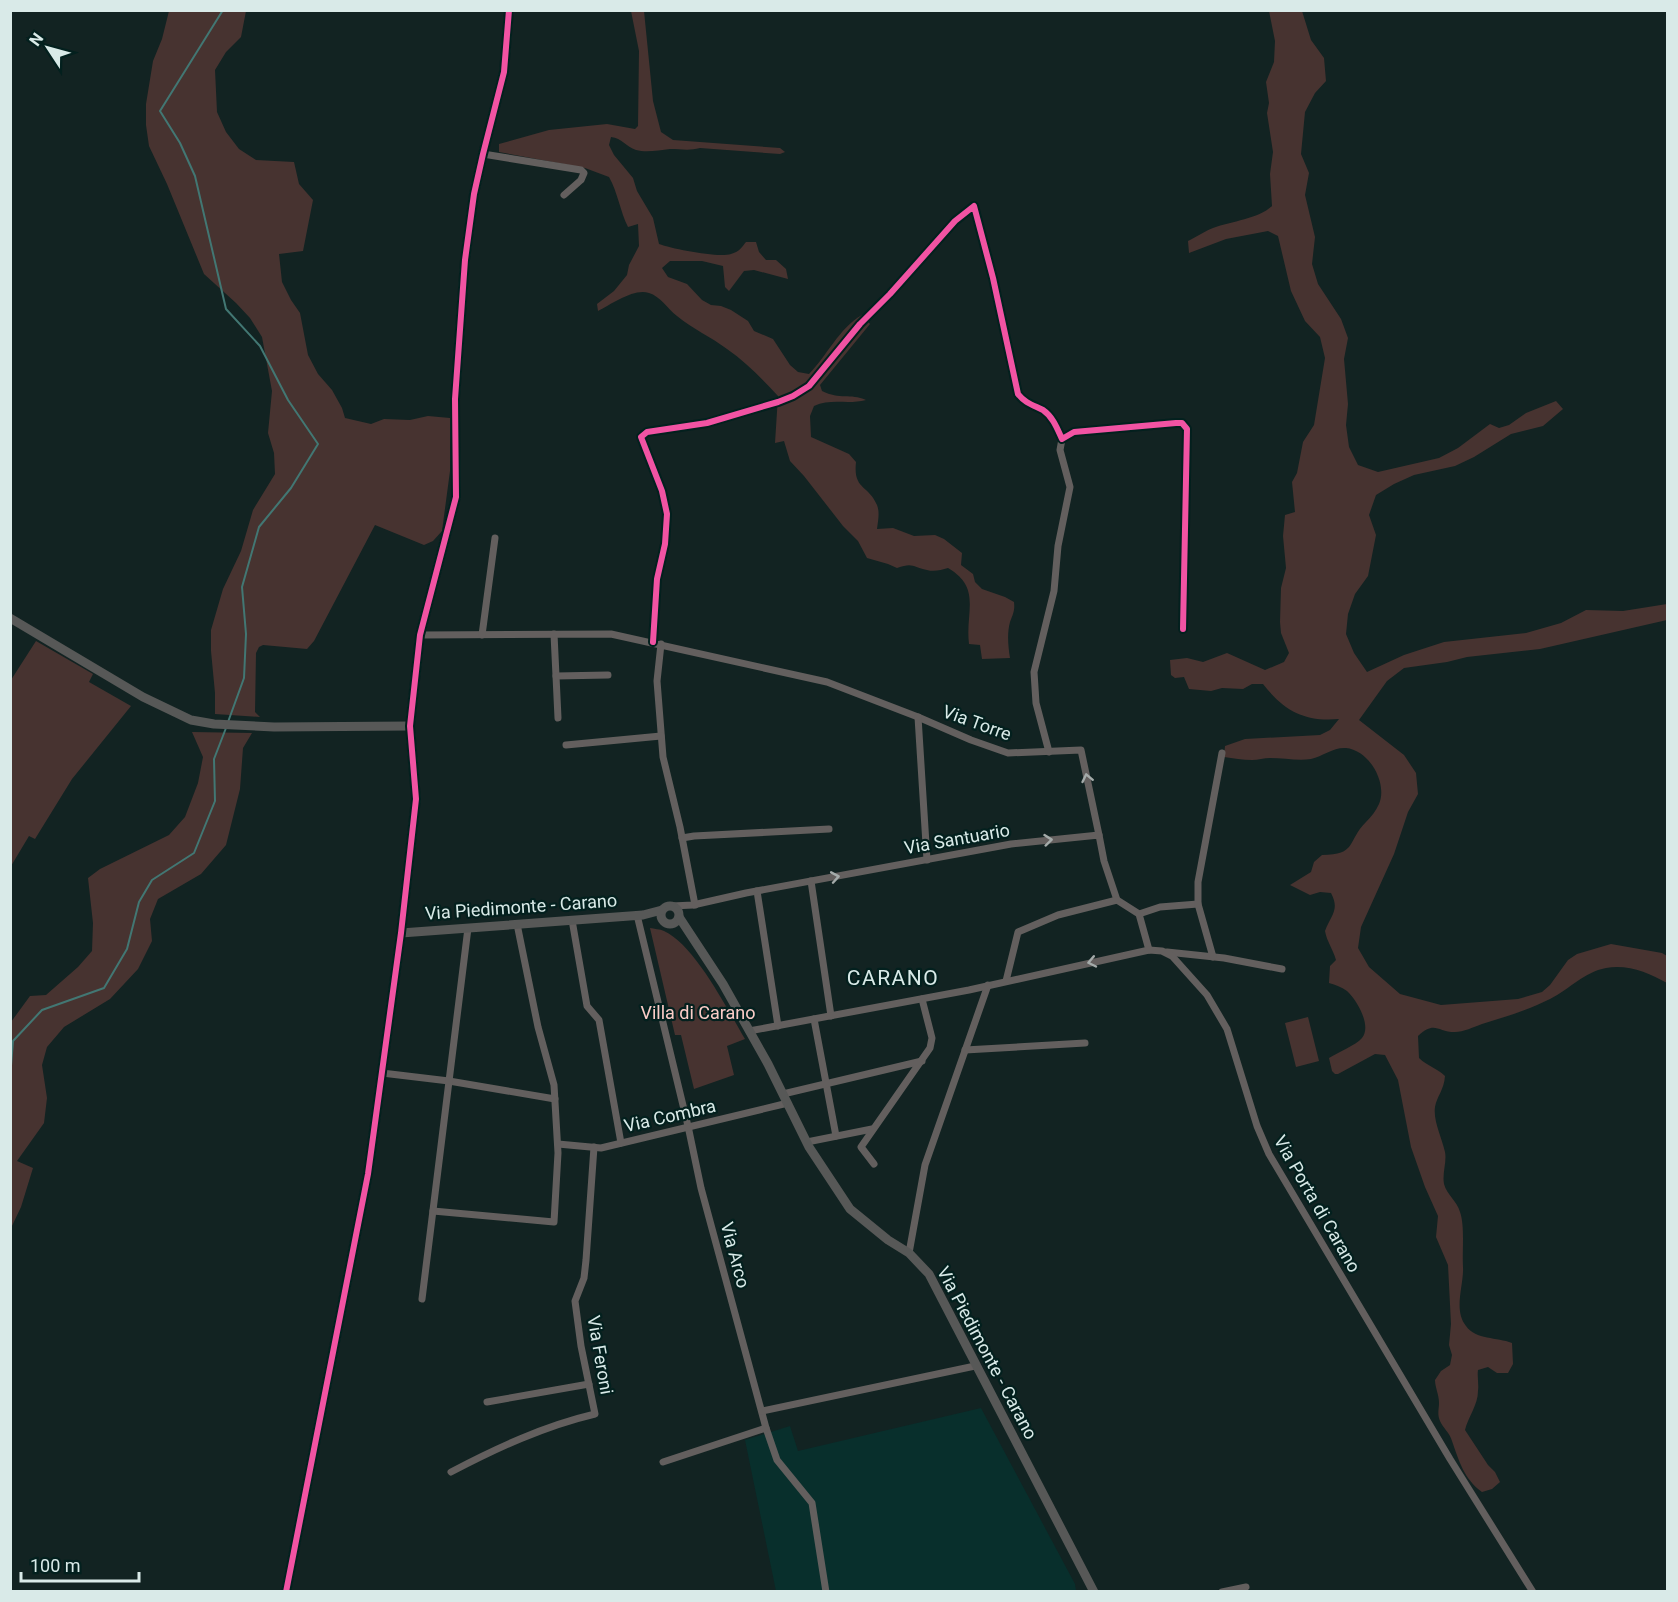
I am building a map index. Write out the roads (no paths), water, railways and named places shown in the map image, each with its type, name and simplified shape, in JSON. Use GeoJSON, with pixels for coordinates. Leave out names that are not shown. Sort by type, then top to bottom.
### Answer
{"type":"FeatureCollection","features":[{"type":"Feature","properties":{"kind":"street"},"geometry":{"type":"LineString","coordinates":[[286,1592],[368,1174],[401,933],[416,799],[410,726],[420,635],[456,497],[455,399],[465,260],[474,194],[504,72],[509,10]]}},
{"type":"Feature","properties":{"kind":"street"},"geometry":{"type":"LineString","coordinates":[[483,154],[581,170],[584,173],[581,180],[564,195]]}},
{"type":"Feature","properties":{"kind":"street"},"geometry":{"type":"LineString","coordinates":[[694,905],[682,838],[663,757],[657,681],[657,579],[665,544],[668,514],[662,491],[641,437],[648,432],[707,423],[778,402],[809,386],[866,318],[955,221],[974,206],[1018,394],[1052,418],[1062,439],[1060,450],[1070,487],[1058,546],[1055,584],[1045,634],[1034,672],[1036,703],[1049,752]]}},
{"type":"Feature","properties":{"kind":"street"},"geometry":{"type":"LineString","coordinates":[[1062,439],[1074,432],[1182,423],[1187,429],[1183,629]]}},
{"type":"Feature","properties":{"kind":"street"},"geometry":{"type":"LineString","coordinates":[[482,634],[495,538]]}},
{"type":"Feature","properties":{"kind":"street"},"geometry":{"type":"LineString","coordinates":[[10,618],[143,697],[191,720],[214,724],[274,727],[410,726]]}},
{"type":"Feature","properties":{"kind":"street"},"geometry":{"type":"LineString","coordinates":[[554,634],[558,718]]}},
{"type":"Feature","properties":{"kind":"street"},"geometry":{"type":"LineString","coordinates":[[420,635],[611,634],[827,682],[918,717]]}},
{"type":"Feature","properties":{"kind":"street"},"geometry":{"type":"LineString","coordinates":[[556,676],[608,675]]}},
{"type":"Feature","properties":{"kind":"street","name":"Via Torre"},"geometry":{"type":"LineString","coordinates":[[927,860],[918,717],[1008,753],[1081,750],[1100,835]]}},
{"type":"Feature","properties":{"kind":"street"},"geometry":{"type":"LineString","coordinates":[[566,745],[661,736]]}},
{"type":"Feature","properties":{"kind":"street"},"geometry":{"type":"LineString","coordinates":[[1213,957],[1198,904],[1198,882],[1222,753]]}},
{"type":"Feature","properties":{"kind":"street"},"geometry":{"type":"LineString","coordinates":[[682,838],[829,829]]}},
{"type":"Feature","properties":{"kind":"street"},"geometry":{"type":"LineString","coordinates":[[1100,835],[1104,861],[1117,900],[1139,914],[1149,950]]}},
{"type":"Feature","properties":{"kind":"street","name":"Via Santuario"},"geometry":{"type":"LineString","coordinates":[[677,912],[694,905],[757,891],[1011,844],[1100,835]]}},
{"type":"Feature","properties":{"kind":"street"},"geometry":{"type":"LineString","coordinates":[[811,881],[831,1016]]}},
{"type":"Feature","properties":{"kind":"street"},"geometry":{"type":"LineString","coordinates":[[757,891],[778,1026]]}},
{"type":"Feature","properties":{"kind":"street"},"geometry":{"type":"LineString","coordinates":[[1006,981],[1018,932],[1058,915],[1117,900]]}},
{"type":"Feature","properties":{"kind":"street"},"geometry":{"type":"LineString","coordinates":[[1139,914],[1160,907],[1198,904]]}},
{"type":"Feature","properties":{"kind":"street"},"geometry":{"type":"LineString","coordinates":[[666,906],[677,912],[676,922],[665,923],[662,914],[666,906]]}},
{"type":"Feature","properties":{"kind":"street","name":"Via Piedimonte - Carano"},"geometry":{"type":"LineString","coordinates":[[677,912],[691,938],[723,984],[807,1142],[850,1209],[888,1240],[909,1253],[929,1275],[1094,1592]]}},
{"type":"Feature","properties":{"kind":"street","name":"Via Piedimonte - Carano"},"geometry":{"type":"LineString","coordinates":[[401,933],[662,914]]}},
{"type":"Feature","properties":{"kind":"street","name":"Via Arco"},"geometry":{"type":"LineString","coordinates":[[640,915],[701,1188],[766,1428],[777,1460],[812,1503],[826,1592]]}},
{"type":"Feature","properties":{"kind":"street"},"geometry":{"type":"LineString","coordinates":[[572,920],[586,1006],[599,1020],[621,1143]]}},
{"type":"Feature","properties":{"kind":"street"},"geometry":{"type":"LineString","coordinates":[[433,1211],[554,1222],[558,1144],[554,1084],[538,1027],[517,924]]}},
{"type":"Feature","properties":{"kind":"street","name":"Via Piedimonte - Carano"},"geometry":{"type":"LineString","coordinates":[[671,924],[691,938]]}},
{"type":"Feature","properties":{"kind":"street"},"geometry":{"type":"LineString","coordinates":[[422,1299],[468,928]]}},
{"type":"Feature","properties":{"kind":"street"},"geometry":{"type":"LineString","coordinates":[[749,1031],[922,999],[1149,950],[1213,957],[1282,969]]}},
{"type":"Feature","properties":{"kind":"street","name":"Via Porta di Carano"},"geometry":{"type":"LineString","coordinates":[[1162,951],[1172,956],[1207,995],[1227,1029],[1257,1126],[1269,1154],[1450,1459],[1533,1592]]}},
{"type":"Feature","properties":{"kind":"street"},"geometry":{"type":"LineString","coordinates":[[909,1253],[925,1165],[988,985]]}},
{"type":"Feature","properties":{"kind":"street"},"geometry":{"type":"LineString","coordinates":[[874,1164],[861,1147],[930,1048],[932,1038],[922,999]]}},
{"type":"Feature","properties":{"kind":"street"},"geometry":{"type":"LineString","coordinates":[[814,1019],[836,1136]]}},
{"type":"Feature","properties":{"kind":"street"},"geometry":{"type":"LineString","coordinates":[[965,1050],[1084,1043]]}},
{"type":"Feature","properties":{"kind":"street"},"geometry":{"type":"LineString","coordinates":[[783,1094],[922,1061]]}},
{"type":"Feature","properties":{"kind":"street"},"geometry":{"type":"LineString","coordinates":[[382,1073],[449,1081],[555,1099]]}},
{"type":"Feature","properties":{"kind":"street","name":"Via Combra"},"geometry":{"type":"LineString","coordinates":[[558,1144],[602,1148],[788,1103]]}},
{"type":"Feature","properties":{"kind":"street"},"geometry":{"type":"LineString","coordinates":[[807,1142],[872,1129]]}},
{"type":"Feature","properties":{"kind":"street","name":"Via Feroni"},"geometry":{"type":"LineString","coordinates":[[451,1472],[495,1449],[529,1435],[595,1414],[581,1346],[575,1301],[584,1278],[594,1147]]}},
{"type":"Feature","properties":{"kind":"street"},"geometry":{"type":"LineString","coordinates":[[762,1411],[975,1366]]}},
{"type":"Feature","properties":{"kind":"street"},"geometry":{"type":"LineString","coordinates":[[487,1402],[590,1384]]}},
{"type":"Feature","properties":{"kind":"street"},"geometry":{"type":"LineString","coordinates":[[663,1462],[766,1428]]}},
{"type":"Feature","properties":{"kind":"street"},"geometry":{"type":"LineString","coordinates":[[1222,1592],[1246,1587]]}},
{"type":"Feature","properties":{"kind":"waterway"},"geometry":{"type":"LineString","coordinates":[[223,10],[160,111],[180,143],[195,176],[226,309],[260,346],[288,400],[318,444],[291,488],[259,527],[242,587],[246,634],[244,678],[228,722]]}},
{"type":"Feature","properties":{"kind":"waterway"},"geometry":{"type":"LineString","coordinates":[[10,1078],[13,1041],[42,1010],[104,988],[127,949],[139,902],[152,880],[194,853],[215,801],[214,759],[226,728]]}},
{"type":"Feature","properties":{"kind":"district","name":"CARANO"},"geometry":{"type":"Point","coordinates":[893,978]}},
{"type":"Feature","properties":{"kind":"park label","name":"Villa di Carano"},"geometry":{"type":"Point","coordinates":[698,1013]}}]}
